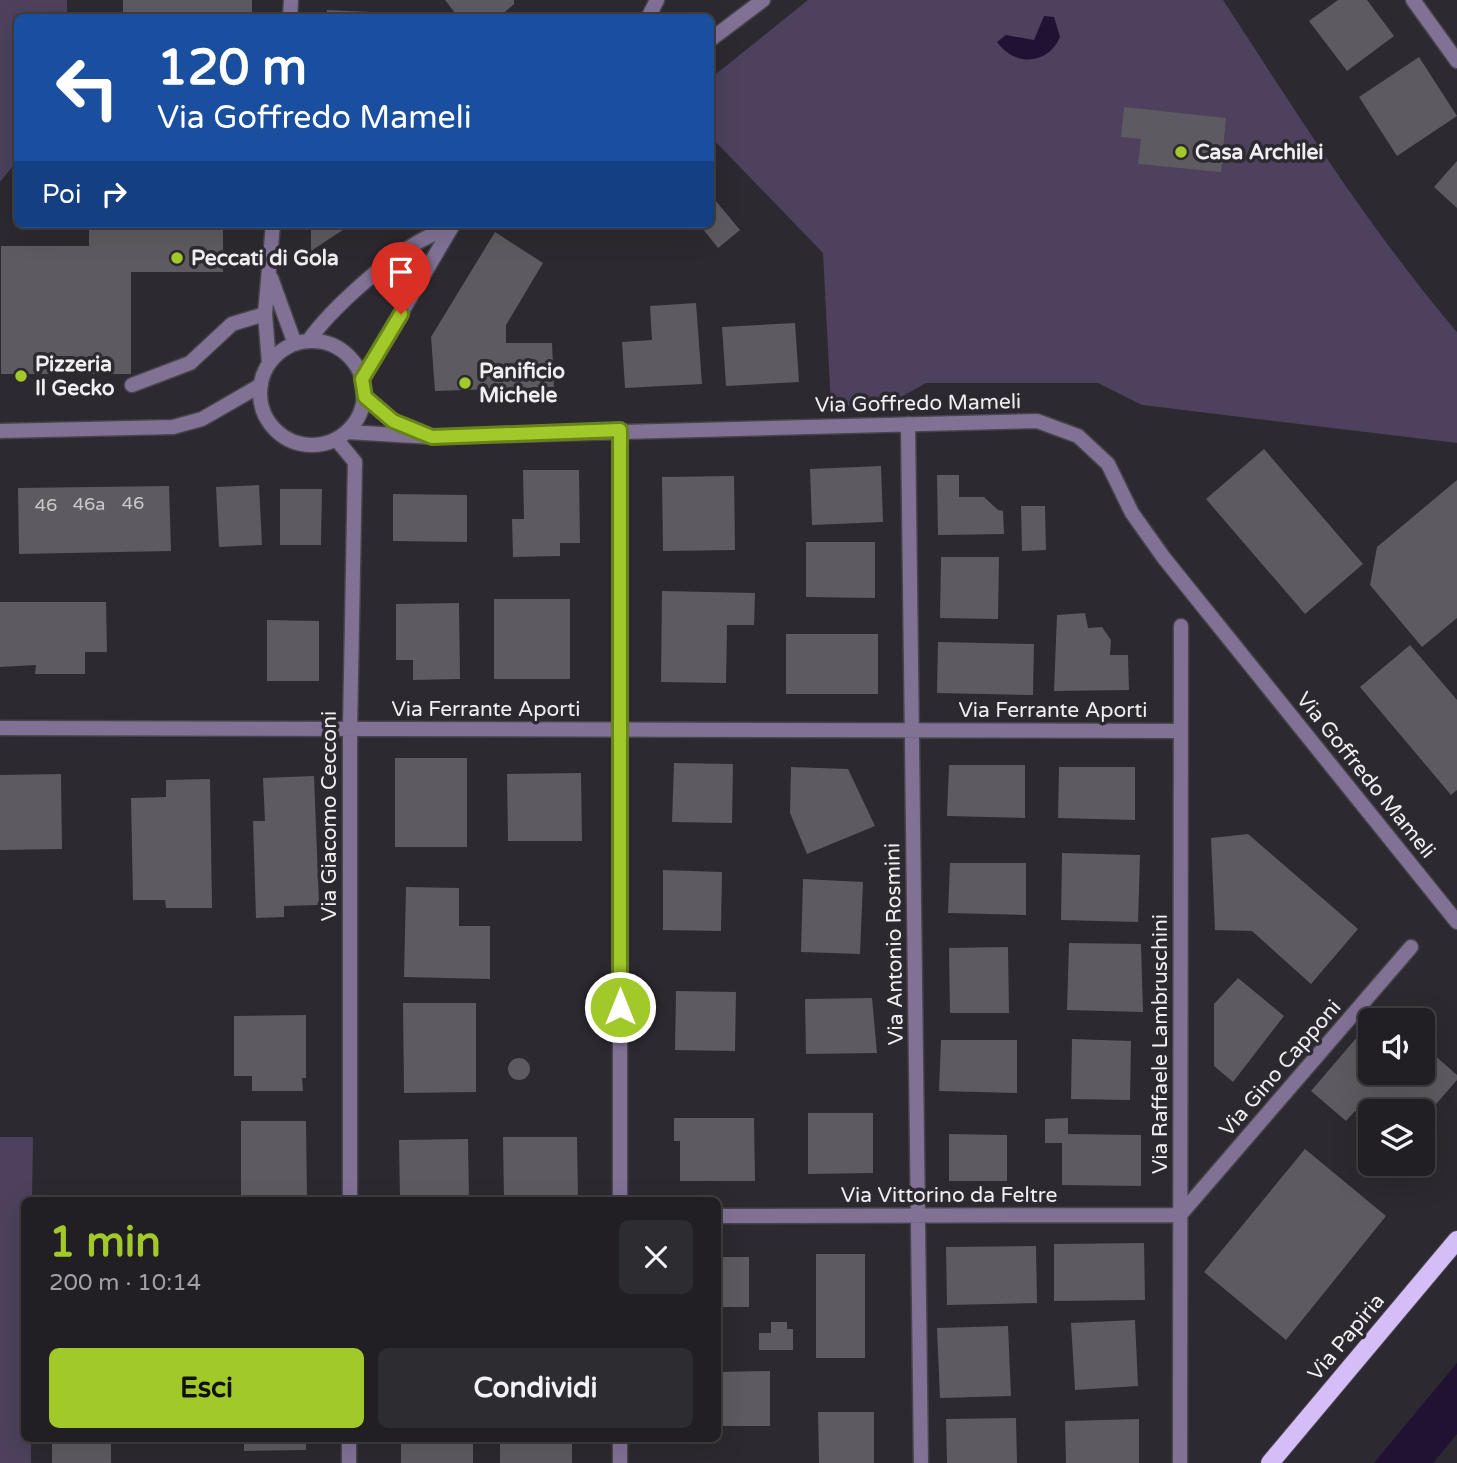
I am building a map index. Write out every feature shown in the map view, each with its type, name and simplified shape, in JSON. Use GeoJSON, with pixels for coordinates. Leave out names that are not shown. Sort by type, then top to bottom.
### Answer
{"type":"FeatureCollection","features":[{"type":"Feature","properties":{"kind":"main road","name":"Via Papiria"},"geometry":{"type":"LineString","coordinates":[[1270,1463],[1457,1240]]}},
{"type":"Feature","properties":{"kind":"street"},"geometry":{"type":"LineString","coordinates":[[714,37],[763,0]]}},
{"type":"Feature","properties":{"kind":"street"},"geometry":{"type":"LineString","coordinates":[[1413,0],[1455,52]]}},
{"type":"Feature","properties":{"kind":"street"},"geometry":{"type":"LineString","coordinates":[[269,363],[265,314],[273,228]]}},
{"type":"Feature","properties":{"kind":"street"},"geometry":{"type":"LineString","coordinates":[[302,342],[341,349],[352,358],[362,379],[365,397],[362,410],[341,436],[312,445],[299,443],[277,431],[263,410],[261,385],[269,363],[277,354],[302,342],[325,318],[417,243],[448,228]]}},
{"type":"Feature","properties":{"kind":"street"},"geometry":{"type":"LineString","coordinates":[[362,379],[452,228]]}},
{"type":"Feature","properties":{"kind":"street"},"geometry":{"type":"LineString","coordinates":[[269,274],[302,342]]}},
{"type":"Feature","properties":{"kind":"street"},"geometry":{"type":"LineString","coordinates":[[131,385],[190,363],[232,324],[265,314]]}},
{"type":"Feature","properties":{"kind":"street"},"geometry":{"type":"LineString","coordinates":[[0,431],[173,427],[202,419],[261,385]]}},
{"type":"Feature","properties":{"kind":"street","name":"Via Goffredo Mameli"},"geometry":{"type":"LineString","coordinates":[[365,397],[393,421],[432,437]]}},
{"type":"Feature","properties":{"kind":"street","name":"Via Goffredo Mameli"},"geometry":{"type":"LineString","coordinates":[[341,436],[432,437],[1037,421],[1079,436],[1108,464],[1132,513],[1164,558],[1457,922]]}},
{"type":"Feature","properties":{"kind":"street","name":"Via Antonio Rosmini"},"geometry":{"type":"LineString","coordinates":[[908,424],[921,1463]]}},
{"type":"Feature","properties":{"kind":"street"},"geometry":{"type":"LineString","coordinates":[[620,430],[620,1197]]}},
{"type":"Feature","properties":{"kind":"street","name":"Via Giacomo Cecconi"},"geometry":{"type":"LineString","coordinates":[[341,436],[355,462],[350,729],[349,1197]]}},
{"type":"Feature","properties":{"kind":"street","name":"Via Raffaele Lambruschini"},"geometry":{"type":"LineString","coordinates":[[1180,1463],[1181,626]]}},
{"type":"Feature","properties":{"kind":"street","name":"Via Ferrante Aporti"},"geometry":{"type":"LineString","coordinates":[[0,728],[1181,731]]}},
{"type":"Feature","properties":{"kind":"street","name":"Via Gino Capponi"},"geometry":{"type":"LineString","coordinates":[[1180,1215],[1411,947]]}},
{"type":"Feature","properties":{"kind":"street","name":"Via Vittorino da Feltre"},"geometry":{"type":"LineString","coordinates":[[721,1216],[1180,1215]]}},
{"type":"Feature","properties":{"kind":"street"},"geometry":{"type":"LineString","coordinates":[[349,1442],[349,1463]]}},
{"type":"Feature","properties":{"kind":"street"},"geometry":{"type":"LineString","coordinates":[[620,1442],[620,1463]]}},
{"type":"Feature","properties":{"kind":"shaded area"},"geometry":{"type":"Polygon","coordinates":[[[0,0],[67,0],[67,14],[14,14],[14,165],[0,182],[0,0]]]}},
{"type":"Feature","properties":{"kind":"shaded area"},"geometry":{"type":"Polygon","coordinates":[[[808,0],[1223,0],[1306,128],[1364,211],[1457,332],[1457,443],[1142,405],[1098,383],[926,383],[885,406],[831,406],[823,253],[714,140],[714,76],[808,0]]]}},
{"type":"Feature","properties":{"kind":"shaded area"},"geometry":{"type":"Polygon","coordinates":[[[1044,16],[1054,17],[1060,37],[1048,53],[1022,59],[1004,50],[997,42],[1006,35],[1034,40],[1044,16]]]}},
{"type":"Feature","properties":{"kind":"shaded area"},"geometry":{"type":"Polygon","coordinates":[[[0,1137],[33,1137],[32,1197],[21,1197],[21,1442],[31,1442],[31,1463],[0,1463],[0,1137]]]}},
{"type":"Feature","properties":{"kind":"shaded area"},"geometry":{"type":"Polygon","coordinates":[[[1457,1363],[1457,1434],[1433,1463],[1374,1463],[1457,1363]]]}},
{"type":"Feature","properties":{"kind":"building"},"geometry":{"type":"Polygon","coordinates":[[[123,0],[252,0],[252,14],[123,14],[123,0]]]}},
{"type":"Feature","properties":{"kind":"building"},"geometry":{"type":"Polygon","coordinates":[[[445,0],[514,0],[514,4],[503,14],[456,14],[445,0]]]}},
{"type":"Feature","properties":{"kind":"building"},"geometry":{"type":"Polygon","coordinates":[[[1338,0],[1367,0],[1394,36],[1347,71],[1309,21],[1338,0]]]}},
{"type":"Feature","properties":{"kind":"building"},"geometry":{"type":"Polygon","coordinates":[[[327,10],[414,14],[327,14],[327,10]]]}},
{"type":"Feature","properties":{"kind":"building"},"geometry":{"type":"Polygon","coordinates":[[[1419,57],[1457,116],[1397,156],[1359,97],[1419,57]]]}},
{"type":"Feature","properties":{"kind":"building","name":"Casa Archilei"},"geometry":{"type":"Polygon","coordinates":[[[1124,107],[1226,118],[1221,172],[1138,164],[1141,139],[1121,137],[1124,107]]]}},
{"type":"Feature","properties":{"kind":"building"},"geometry":{"type":"Polygon","coordinates":[[[1457,161],[1457,208],[1434,187],[1457,161]]]}},
{"type":"Feature","properties":{"kind":"building"},"geometry":{"type":"Polygon","coordinates":[[[714,199],[740,230],[718,248],[702,228],[714,228],[714,199]]]}},
{"type":"Feature","properties":{"kind":"building"},"geometry":{"type":"Polygon","coordinates":[[[89,228],[223,228],[223,272],[131,272],[131,374],[1,374],[1,246],[89,246],[89,228]]]}},
{"type":"Feature","properties":{"kind":"building"},"geometry":{"type":"Polygon","coordinates":[[[311,228],[346,228],[311,251],[311,228]]]}},
{"type":"Feature","properties":{"kind":"building"},"geometry":{"type":"Polygon","coordinates":[[[495,232],[543,263],[506,325],[506,343],[552,343],[554,387],[435,391],[431,337],[495,232]]]}},
{"type":"Feature","properties":{"kind":"building"},"geometry":{"type":"Polygon","coordinates":[[[696,303],[702,384],[625,388],[622,342],[652,340],[650,306],[696,303]]]}},
{"type":"Feature","properties":{"kind":"building"},"geometry":{"type":"Polygon","coordinates":[[[795,323],[799,382],[726,386],[722,327],[795,323]]]}},
{"type":"Feature","properties":{"kind":"building"},"geometry":{"type":"Polygon","coordinates":[[[1264,449],[1363,564],[1305,614],[1206,499],[1264,449]]]}},
{"type":"Feature","properties":{"kind":"building"},"geometry":{"type":"Polygon","coordinates":[[[881,466],[883,522],[812,525],[810,469],[881,466]]]}},
{"type":"Feature","properties":{"kind":"building"},"geometry":{"type":"Polygon","coordinates":[[[523,470],[579,470],[580,543],[560,543],[560,556],[513,557],[512,519],[524,519],[523,470]]]}},
{"type":"Feature","properties":{"kind":"building"},"geometry":{"type":"Polygon","coordinates":[[[937,475],[959,475],[959,497],[984,497],[998,510],[1003,511],[1004,534],[938,535],[937,475]]]}},
{"type":"Feature","properties":{"kind":"building"},"geometry":{"type":"Polygon","coordinates":[[[734,476],[735,550],[663,551],[662,477],[734,476]]]}},
{"type":"Feature","properties":{"kind":"building"},"geometry":{"type":"Polygon","coordinates":[[[1457,480],[1457,618],[1422,647],[1370,585],[1377,547],[1457,480]]]}},
{"type":"Feature","properties":{"kind":"building"},"geometry":{"type":"Polygon","coordinates":[[[259,485],[262,545],[219,547],[216,487],[259,485]]]}},
{"type":"Feature","properties":{"kind":"building"},"geometry":{"type":"Polygon","coordinates":[[[169,486],[171,551],[19,554],[18,488],[169,486]]]}},
{"type":"Feature","properties":{"kind":"building"},"geometry":{"type":"Polygon","coordinates":[[[280,489],[322,489],[321,545],[280,545],[280,489]]]}},
{"type":"Feature","properties":{"kind":"building"},"geometry":{"type":"Polygon","coordinates":[[[393,494],[467,495],[467,542],[393,541],[393,494]]]}},
{"type":"Feature","properties":{"kind":"building"},"geometry":{"type":"Polygon","coordinates":[[[1021,506],[1045,506],[1046,550],[1022,551],[1021,506]]]}},
{"type":"Feature","properties":{"kind":"building"},"geometry":{"type":"Polygon","coordinates":[[[806,542],[875,542],[875,598],[806,597],[806,542]]]}},
{"type":"Feature","properties":{"kind":"building"},"geometry":{"type":"Polygon","coordinates":[[[941,557],[999,557],[998,619],[940,618],[941,557]]]}},
{"type":"Feature","properties":{"kind":"building"},"geometry":{"type":"Polygon","coordinates":[[[662,591],[755,593],[754,625],[727,625],[726,683],[661,682],[662,591]]]}},
{"type":"Feature","properties":{"kind":"building"},"geometry":{"type":"Polygon","coordinates":[[[494,599],[570,599],[570,679],[494,679],[494,599]]]}},
{"type":"Feature","properties":{"kind":"building"},"geometry":{"type":"Polygon","coordinates":[[[0,602],[106,602],[107,652],[85,652],[85,674],[35,674],[36,665],[0,667],[0,602]]]}},
{"type":"Feature","properties":{"kind":"building"},"geometry":{"type":"Polygon","coordinates":[[[459,603],[460,679],[413,680],[413,660],[396,660],[396,604],[459,603]]]}},
{"type":"Feature","properties":{"kind":"building"},"geometry":{"type":"Polygon","coordinates":[[[1085,613],[1088,628],[1102,627],[1111,640],[1110,655],[1128,655],[1129,690],[1054,691],[1057,615],[1085,613]]]}},
{"type":"Feature","properties":{"kind":"building"},"geometry":{"type":"Polygon","coordinates":[[[267,620],[319,621],[319,681],[267,681],[267,620]]]}},
{"type":"Feature","properties":{"kind":"building"},"geometry":{"type":"Polygon","coordinates":[[[786,634],[878,634],[878,694],[786,694],[786,634]]]}},
{"type":"Feature","properties":{"kind":"building"},"geometry":{"type":"Polygon","coordinates":[[[938,642],[1034,644],[1033,695],[937,693],[938,642]]]}},
{"type":"Feature","properties":{"kind":"building"},"geometry":{"type":"Polygon","coordinates":[[[1410,645],[1457,700],[1457,790],[1451,795],[1360,687],[1410,645]]]}},
{"type":"Feature","properties":{"kind":"building"},"geometry":{"type":"Polygon","coordinates":[[[395,758],[467,758],[467,847],[395,847],[395,758]]]}},
{"type":"Feature","properties":{"kind":"building"},"geometry":{"type":"Polygon","coordinates":[[[674,763],[733,764],[732,823],[672,822],[674,763]]]}},
{"type":"Feature","properties":{"kind":"building"},"geometry":{"type":"Polygon","coordinates":[[[949,765],[1025,765],[1025,818],[947,816],[949,765]]]}},
{"type":"Feature","properties":{"kind":"building"},"geometry":{"type":"Polygon","coordinates":[[[791,767],[848,769],[875,826],[807,854],[790,813],[791,767]]]}},
{"type":"Feature","properties":{"kind":"building"},"geometry":{"type":"Polygon","coordinates":[[[1059,767],[1135,767],[1135,820],[1058,818],[1059,767]]]}},
{"type":"Feature","properties":{"kind":"building"},"geometry":{"type":"Polygon","coordinates":[[[581,773],[582,841],[508,841],[507,774],[581,773]]]}},
{"type":"Feature","properties":{"kind":"building"},"geometry":{"type":"Polygon","coordinates":[[[61,774],[62,849],[0,850],[0,775],[61,774]]]}},
{"type":"Feature","properties":{"kind":"building"},"geometry":{"type":"Polygon","coordinates":[[[314,776],[319,905],[284,906],[284,917],[256,918],[253,821],[265,821],[263,778],[314,776]]]}},
{"type":"Feature","properties":{"kind":"building"},"geometry":{"type":"Polygon","coordinates":[[[210,779],[212,908],[166,908],[165,900],[133,900],[131,798],[166,797],[166,780],[210,779]]]}},
{"type":"Feature","properties":{"kind":"building"},"geometry":{"type":"Polygon","coordinates":[[[1248,834],[1358,929],[1311,984],[1252,931],[1215,930],[1211,838],[1248,834]]]}},
{"type":"Feature","properties":{"kind":"building"},"geometry":{"type":"Polygon","coordinates":[[[1062,853],[1140,855],[1138,922],[1061,920],[1062,853]]]}},
{"type":"Feature","properties":{"kind":"building"},"geometry":{"type":"Polygon","coordinates":[[[950,863],[1026,863],[1026,915],[948,913],[950,863]]]}},
{"type":"Feature","properties":{"kind":"building"},"geometry":{"type":"Polygon","coordinates":[[[663,870],[722,872],[721,931],[663,930],[663,870]]]}},
{"type":"Feature","properties":{"kind":"building"},"geometry":{"type":"Polygon","coordinates":[[[803,879],[863,882],[860,954],[801,952],[803,879]]]}},
{"type":"Feature","properties":{"kind":"building"},"geometry":{"type":"Polygon","coordinates":[[[406,887],[459,888],[459,926],[490,926],[490,979],[404,977],[406,887]]]}},
{"type":"Feature","properties":{"kind":"building"},"geometry":{"type":"Polygon","coordinates":[[[1069,943],[1141,944],[1143,1012],[1067,1010],[1069,943]]]}},
{"type":"Feature","properties":{"kind":"building"},"geometry":{"type":"Polygon","coordinates":[[[1008,947],[1009,1013],[950,1013],[949,948],[1008,947]]]}},
{"type":"Feature","properties":{"kind":"building"},"geometry":{"type":"Polygon","coordinates":[[[1238,978],[1284,1016],[1233,1082],[1214,1066],[1214,1004],[1238,978]]]}},
{"type":"Feature","properties":{"kind":"building"},"geometry":{"type":"Polygon","coordinates":[[[676,991],[736,992],[735,1051],[675,1050],[676,991]]]}},
{"type":"Feature","properties":{"kind":"building"},"geometry":{"type":"Polygon","coordinates":[[[872,998],[877,1053],[806,1054],[805,999],[872,998]]]}},
{"type":"Feature","properties":{"kind":"building"},"geometry":{"type":"Polygon","coordinates":[[[403,1003],[476,1003],[476,1092],[404,1093],[403,1003]]]}},
{"type":"Feature","properties":{"kind":"building"},"geometry":{"type":"Polygon","coordinates":[[[306,1015],[306,1078],[302,1078],[303,1091],[252,1091],[252,1076],[234,1076],[234,1016],[306,1015]]]}},
{"type":"Feature","properties":{"kind":"building"},"geometry":{"type":"Polygon","coordinates":[[[1358,1036],[1358,1085],[1435,1085],[1435,1056],[1457,1075],[1457,1080],[1435,1105],[1435,1099],[1358,1099],[1358,1114],[1355,1111],[1346,1121],[1311,1091],[1358,1036]]]}},
{"type":"Feature","properties":{"kind":"building"},"geometry":{"type":"Polygon","coordinates":[[[1072,1039],[1131,1041],[1130,1100],[1071,1099],[1072,1039]]]}},
{"type":"Feature","properties":{"kind":"building"},"geometry":{"type":"Polygon","coordinates":[[[941,1040],[1017,1040],[1017,1093],[939,1091],[941,1040]]]}},
{"type":"Feature","properties":{"kind":"building"},"geometry":{"type":"Polygon","coordinates":[[[515,1058],[523,1058],[530,1065],[530,1073],[523,1080],[515,1080],[508,1073],[508,1065],[515,1058]]]}},
{"type":"Feature","properties":{"kind":"building"},"geometry":{"type":"Polygon","coordinates":[[[808,1113],[873,1113],[873,1173],[808,1174],[808,1113]]]}},
{"type":"Feature","properties":{"kind":"building"},"geometry":{"type":"Polygon","coordinates":[[[674,1118],[754,1118],[755,1181],[680,1181],[680,1141],[674,1141],[674,1118]]]}},
{"type":"Feature","properties":{"kind":"building"},"geometry":{"type":"Polygon","coordinates":[[[1068,1118],[1068,1134],[1141,1135],[1141,1186],[1062,1185],[1062,1143],[1045,1143],[1045,1119],[1068,1118]]]}},
{"type":"Feature","properties":{"kind":"building"},"geometry":{"type":"Polygon","coordinates":[[[241,1121],[306,1121],[307,1197],[241,1197],[241,1121]]]}},
{"type":"Feature","properties":{"kind":"building"},"geometry":{"type":"Polygon","coordinates":[[[949,1134],[1007,1135],[1007,1181],[949,1181],[949,1134]]]}},
{"type":"Feature","properties":{"kind":"building"},"geometry":{"type":"Polygon","coordinates":[[[503,1137],[577,1137],[578,1197],[504,1197],[503,1137]]]}},
{"type":"Feature","properties":{"kind":"building"},"geometry":{"type":"Polygon","coordinates":[[[468,1139],[469,1197],[400,1197],[399,1140],[468,1139]]]}},
{"type":"Feature","properties":{"kind":"building"},"geometry":{"type":"Polygon","coordinates":[[[1305,1149],[1386,1216],[1286,1340],[1204,1272],[1305,1149]]]}},
{"type":"Feature","properties":{"kind":"building"},"geometry":{"type":"Polygon","coordinates":[[[1144,1243],[1145,1300],[1054,1301],[1054,1244],[1144,1243]]]}},
{"type":"Feature","properties":{"kind":"building"},"geometry":{"type":"Polygon","coordinates":[[[1036,1246],[1037,1303],[947,1305],[946,1247],[1036,1246]]]}},
{"type":"Feature","properties":{"kind":"building"},"geometry":{"type":"Polygon","coordinates":[[[816,1254],[865,1254],[865,1358],[816,1358],[816,1254]]]}},
{"type":"Feature","properties":{"kind":"building"},"geometry":{"type":"Polygon","coordinates":[[[721,1257],[749,1257],[749,1307],[721,1307],[721,1257]]]}},
{"type":"Feature","properties":{"kind":"building"},"geometry":{"type":"Polygon","coordinates":[[[1135,1320],[1138,1386],[1075,1390],[1071,1323],[1135,1320]]]}},
{"type":"Feature","properties":{"kind":"building"},"geometry":{"type":"Polygon","coordinates":[[[771,1322],[787,1322],[787,1329],[793,1329],[793,1350],[759,1350],[759,1333],[771,1333],[771,1322]]]}},
{"type":"Feature","properties":{"kind":"building"},"geometry":{"type":"Polygon","coordinates":[[[1008,1326],[1011,1396],[940,1398],[937,1328],[1008,1326]]]}},
{"type":"Feature","properties":{"kind":"building"},"geometry":{"type":"Polygon","coordinates":[[[770,1371],[770,1426],[721,1426],[721,1372],[770,1371]]]}},
{"type":"Feature","properties":{"kind":"building"},"geometry":{"type":"Polygon","coordinates":[[[818,1412],[874,1412],[874,1463],[819,1463],[818,1412]]]}},
{"type":"Feature","properties":{"kind":"building"},"geometry":{"type":"Polygon","coordinates":[[[1016,1418],[1017,1463],[947,1463],[946,1419],[1016,1418]]]}},
{"type":"Feature","properties":{"kind":"building"},"geometry":{"type":"Polygon","coordinates":[[[1139,1419],[1139,1463],[1066,1463],[1065,1421],[1139,1419]]]}},
{"type":"Feature","properties":{"kind":"building"},"geometry":{"type":"Polygon","coordinates":[[[52,1442],[111,1442],[111,1463],[52,1463],[52,1442]]]}},
{"type":"Feature","properties":{"kind":"building"},"geometry":{"type":"Polygon","coordinates":[[[244,1442],[306,1442],[306,1450],[244,1451],[244,1442]]]}},
{"type":"Feature","properties":{"kind":"building"},"geometry":{"type":"Polygon","coordinates":[[[401,1442],[473,1442],[473,1463],[401,1463],[401,1442]]]}},
{"type":"Feature","properties":{"kind":"building"},"geometry":{"type":"Polygon","coordinates":[[[500,1442],[572,1442],[572,1463],[500,1463],[500,1442]]]}},
{"type":"Feature","properties":{"kind":"place","name":"Casa Archilei"},"geometry":{"type":"Point","coordinates":[1181,152]}},
{"type":"Feature","properties":{"kind":"place","name":"Peccati di Gola"},"geometry":{"type":"Point","coordinates":[177,258]}},
{"type":"Feature","properties":{"kind":"place","name":"Pizzeria Il Gecko"},"geometry":{"type":"Point","coordinates":[21,376]}},
{"type":"Feature","properties":{"kind":"place","name":"Panificio Michele"},"geometry":{"type":"Point","coordinates":[465,383]}},
{"type":"Feature","properties":{"kind":"route"},"geometry":{"type":"LineString","coordinates":[[401,314],[362,379],[365,397],[393,421],[432,437],[620,430],[620,1007]]}}]}
